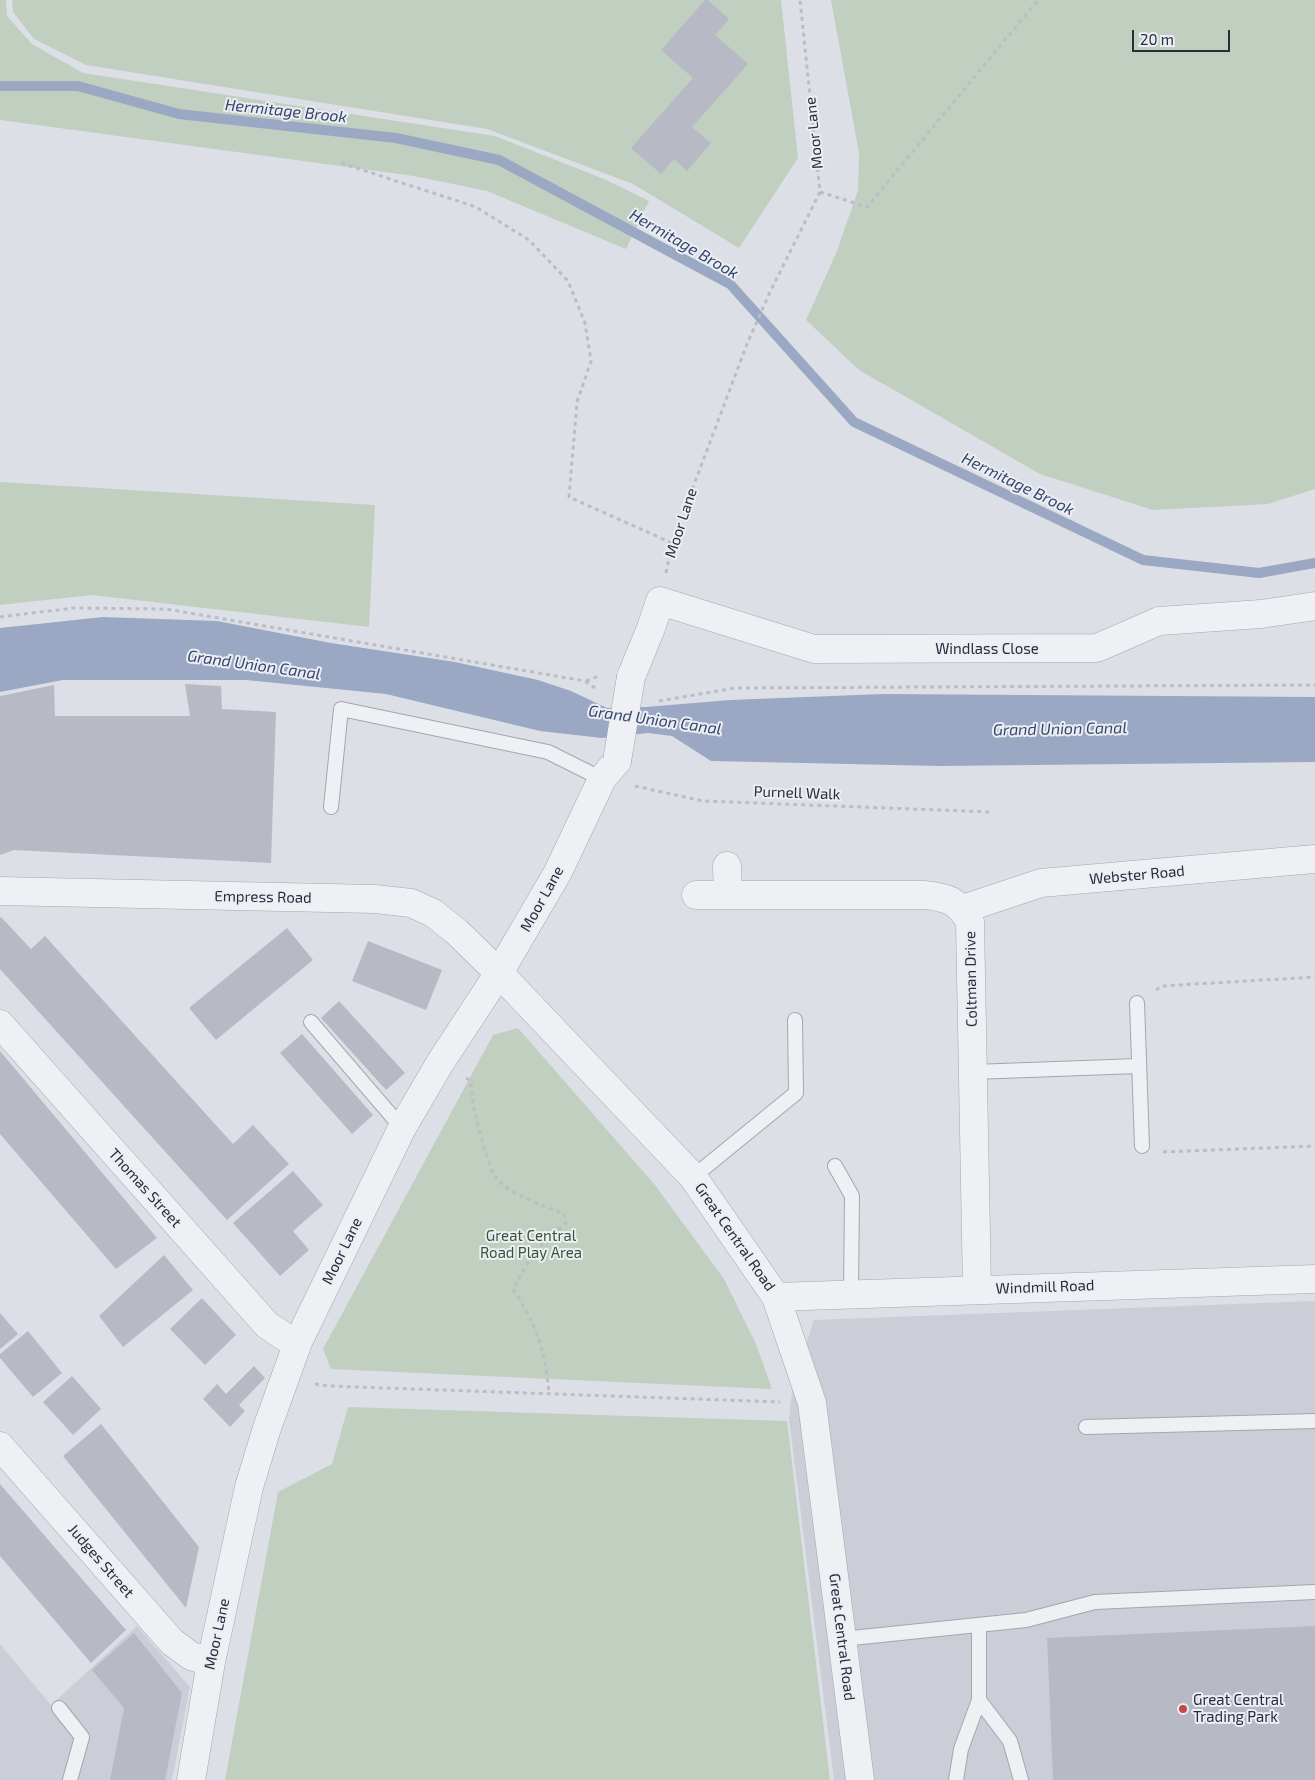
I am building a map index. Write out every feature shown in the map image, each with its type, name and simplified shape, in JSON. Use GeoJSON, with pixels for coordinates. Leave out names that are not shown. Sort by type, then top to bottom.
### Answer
{"type":"FeatureCollection","features":[{"type":"Feature","properties":{"kind":"street","name":"Windlass Close"},"geometry":{"type":"LineString","coordinates":[[660,601],[814,649],[1096,648],[1159,621],[1260,614],[1315,606]]}},
{"type":"Feature","properties":{"kind":"street","name":"Moor Lane"},"geometry":{"type":"LineString","coordinates":[[191,1780],[211,1662],[249,1487],[267,1428],[298,1342],[402,1128],[440,1063],[500,973],[558,872],[610,770],[631,677],[660,601]]}},
{"type":"Feature","properties":{"kind":"street","name":"Webster Road"},"geometry":{"type":"LineString","coordinates":[[963,909],[1041,883],[1315,859]]}},
{"type":"Feature","properties":{"kind":"street"},"geometry":{"type":"LineString","coordinates":[[727,866],[728,894]]}},
{"type":"Feature","properties":{"kind":"street","name":"Empress Road"},"geometry":{"type":"LineString","coordinates":[[0,891],[375,899],[411,902],[433,913],[457,932],[500,973]]}},
{"type":"Feature","properties":{"kind":"street","name":"Coltman Drive"},"geometry":{"type":"LineString","coordinates":[[696,895],[924,894],[940,896],[963,909],[970,922],[977,1289]]}},
{"type":"Feature","properties":{"kind":"street","name":"Great Central Road"},"geometry":{"type":"LineString","coordinates":[[500,973],[694,1177],[776,1297],[812,1403],[860,1780]]}},
{"type":"Feature","properties":{"kind":"street","name":"Thomas Street"},"geometry":{"type":"LineString","coordinates":[[0,1024],[267,1325],[284,1337],[298,1342]]}},
{"type":"Feature","properties":{"kind":"street","name":"Windmill Road"},"geometry":{"type":"LineString","coordinates":[[776,1297],[1315,1279]]}},
{"type":"Feature","properties":{"kind":"street","name":"Judges Street"},"geometry":{"type":"LineString","coordinates":[[0,1446],[172,1642],[191,1656],[211,1662]]}},
{"type":"Feature","properties":{"kind":"lane"},"geometry":{"type":"LineString","coordinates":[[331,807],[341,709],[548,752],[610,770]]}},
{"type":"Feature","properties":{"kind":"lane"},"geometry":{"type":"LineString","coordinates":[[1137,1003],[1142,1146]]}},
{"type":"Feature","properties":{"kind":"lane"},"geometry":{"type":"LineString","coordinates":[[694,1177],[796,1093],[796,1020]]}},
{"type":"Feature","properties":{"kind":"lane"},"geometry":{"type":"LineString","coordinates":[[311,1022],[402,1128]]}},
{"type":"Feature","properties":{"kind":"lane"},"geometry":{"type":"LineString","coordinates":[[973,1072],[1138,1066]]}},
{"type":"Feature","properties":{"kind":"lane"},"geometry":{"type":"LineString","coordinates":[[835,1166],[852,1196],[852,1294]]}},
{"type":"Feature","properties":{"kind":"lane"},"geometry":{"type":"LineString","coordinates":[[1086,1427],[1315,1421]]}},
{"type":"Feature","properties":{"kind":"lane"},"geometry":{"type":"LineString","coordinates":[[842,1639],[1026,1620],[1095,1602],[1315,1592]]}},
{"type":"Feature","properties":{"kind":"lane"},"geometry":{"type":"LineString","coordinates":[[956,1780],[961,1749],[980,1700],[979,1625]]}},
{"type":"Feature","properties":{"kind":"lane"},"geometry":{"type":"LineString","coordinates":[[980,1700],[1010,1741],[1021,1780]]}},
{"type":"Feature","properties":{"kind":"lane"},"geometry":{"type":"LineString","coordinates":[[59,1708],[82,1737],[70,1780]]}},
{"type":"Feature","properties":{"kind":"path","name":"Moor Lane"},"geometry":{"type":"LineString","coordinates":[[660,601],[672,542],[747,344],[770,292],[820,192],[800,0]]}},
{"type":"Feature","properties":{"kind":"path"},"geometry":{"type":"LineString","coordinates":[[820,192],[866,207],[1038,0]]}},
{"type":"Feature","properties":{"kind":"path"},"geometry":{"type":"LineString","coordinates":[[341,163],[476,207],[529,240],[568,281],[585,323],[591,361],[578,402],[569,497],[672,542]]}},
{"type":"Feature","properties":{"kind":"path"},"geometry":{"type":"LineString","coordinates":[[0,617],[73,608],[166,609],[585,681],[600,691]]}},
{"type":"Feature","properties":{"kind":"path"},"geometry":{"type":"LineString","coordinates":[[652,702],[735,688],[1315,685]]}},
{"type":"Feature","properties":{"kind":"path","name":"Purnell Walk"},"geometry":{"type":"LineString","coordinates":[[610,770],[703,800],[992,812]]}},
{"type":"Feature","properties":{"kind":"path"},"geometry":{"type":"LineString","coordinates":[[1137,1003],[1162,986],[1315,978]]}},
{"type":"Feature","properties":{"kind":"path"},"geometry":{"type":"LineString","coordinates":[[440,1063],[471,1081],[473,1107],[490,1167],[496,1178],[526,1198],[564,1214],[566,1224],[534,1250],[513,1289],[531,1320],[542,1348],[547,1370],[549,1394]]}},
{"type":"Feature","properties":{"kind":"path"},"geometry":{"type":"LineString","coordinates":[[1142,1146],[1155,1153],[1315,1146]]}},
{"type":"Feature","properties":{"kind":"path"},"geometry":{"type":"LineString","coordinates":[[284,1380],[329,1386],[812,1403]]}},
{"type":"Feature","properties":{"kind":"shaded area"},"geometry":{"type":"Polygon","coordinates":[[[1315,1301],[1315,1780],[834,1780],[789,1418],[793,1383],[814,1320],[1315,1301]]]}},
{"type":"Feature","properties":{"kind":"shaded area"},"geometry":{"type":"Polygon","coordinates":[[[137,1626],[190,1687],[172,1780],[0,1780],[0,1644],[51,1705],[137,1626]]]}},
{"type":"Feature","properties":{"kind":"green space"},"geometry":{"type":"Polygon","coordinates":[[[0,0],[6,0],[7,16],[32,44],[83,73],[495,136],[604,179],[649,201],[626,249],[487,191],[414,176],[0,120],[0,0]]]}},
{"type":"Feature","properties":{"kind":"green space"},"geometry":{"type":"Polygon","coordinates":[[[12,0],[781,0],[798,158],[739,248],[633,184],[487,129],[86,65],[34,39],[13,12],[12,0]]]}},
{"type":"Feature","properties":{"kind":"green space"},"geometry":{"type":"Polygon","coordinates":[[[831,0],[1315,0],[1315,489],[1268,504],[1153,510],[1040,474],[859,370],[806,320],[837,251],[858,190],[859,153],[831,0]]]}},
{"type":"Feature","properties":{"kind":"green space"},"geometry":{"type":"Polygon","coordinates":[[[0,482],[375,505],[369,627],[92,595],[0,605],[0,482]]]}},
{"type":"Feature","properties":{"kind":"green space","name":"Great Central Road Play Area"},"geometry":{"type":"Polygon","coordinates":[[[518,1028],[655,1185],[724,1279],[756,1344],[772,1389],[331,1369],[323,1349],[493,1035],[518,1028]]]}},
{"type":"Feature","properties":{"kind":"green space"},"geometry":{"type":"Polygon","coordinates":[[[348,1407],[787,1421],[830,1780],[225,1780],[278,1492],[332,1464],[348,1407]]]}},
{"type":"Feature","properties":{"kind":"water","name":"Grand Union Canal"},"geometry":{"type":"Polygon","coordinates":[[[103,617],[217,621],[331,643],[455,662],[538,680],[571,691],[607,708],[646,707],[730,700],[883,694],[1315,697],[1315,762],[940,766],[711,761],[672,736],[648,733],[602,738],[540,731],[386,694],[246,680],[63,680],[0,692],[0,628],[103,617]]]}},
{"type":"Feature","properties":{"kind":"building"},"geometry":{"type":"Polygon","coordinates":[[[705,0],[708,0],[729,19],[715,35],[748,64],[692,127],[711,143],[687,171],[674,159],[661,174],[631,148],[693,78],[661,50],[705,0]]]}},
{"type":"Feature","properties":{"kind":"building"},"geometry":{"type":"Polygon","coordinates":[[[185,684],[221,686],[222,709],[276,712],[271,863],[14,850],[0,855],[0,696],[54,685],[55,716],[190,716],[185,684]]]}},
{"type":"Feature","properties":{"kind":"building"},"geometry":{"type":"Polygon","coordinates":[[[1,917],[31,949],[45,936],[233,1144],[253,1125],[289,1164],[227,1220],[0,969],[1,917]]]}},
{"type":"Feature","properties":{"kind":"building"},"geometry":{"type":"Polygon","coordinates":[[[287,928],[313,960],[216,1040],[189,1008],[287,928]]]}},
{"type":"Feature","properties":{"kind":"building"},"geometry":{"type":"Polygon","coordinates":[[[368,941],[442,970],[426,1010],[352,981],[368,941]]]}},
{"type":"Feature","properties":{"kind":"building"},"geometry":{"type":"Polygon","coordinates":[[[339,1001],[405,1073],[386,1090],[321,1018],[339,1001]]]}},
{"type":"Feature","properties":{"kind":"building"},"geometry":{"type":"Polygon","coordinates":[[[302,1034],[373,1115],[352,1134],[280,1053],[302,1034]]]}},
{"type":"Feature","properties":{"kind":"building"},"geometry":{"type":"Polygon","coordinates":[[[0,1051],[157,1238],[116,1269],[0,1134],[0,1051]]]}},
{"type":"Feature","properties":{"kind":"building"},"geometry":{"type":"Polygon","coordinates":[[[293,1171],[323,1205],[293,1231],[309,1250],[280,1276],[233,1223],[293,1171]]]}},
{"type":"Feature","properties":{"kind":"building"},"geometry":{"type":"Polygon","coordinates":[[[164,1255],[193,1290],[123,1347],[99,1316],[164,1255]]]}},
{"type":"Feature","properties":{"kind":"building"},"geometry":{"type":"Polygon","coordinates":[[[202,1298],[236,1335],[205,1365],[170,1329],[202,1298]]]}},
{"type":"Feature","properties":{"kind":"building"},"geometry":{"type":"Polygon","coordinates":[[[0,1313],[18,1334],[0,1349],[0,1313]]]}},
{"type":"Feature","properties":{"kind":"building"},"geometry":{"type":"Polygon","coordinates":[[[28,1331],[62,1373],[33,1397],[0,1358],[0,1354],[28,1331]]]}},
{"type":"Feature","properties":{"kind":"building"},"geometry":{"type":"Polygon","coordinates":[[[254,1366],[265,1378],[239,1405],[245,1411],[230,1427],[203,1399],[217,1384],[226,1394],[254,1366]]]}},
{"type":"Feature","properties":{"kind":"building"},"geometry":{"type":"Polygon","coordinates":[[[72,1376],[101,1409],[73,1435],[43,1402],[72,1376]]]}},
{"type":"Feature","properties":{"kind":"building"},"geometry":{"type":"Polygon","coordinates":[[[101,1424],[199,1547],[186,1608],[63,1456],[101,1424]]]}},
{"type":"Feature","properties":{"kind":"building"},"geometry":{"type":"Polygon","coordinates":[[[0,1484],[126,1630],[91,1663],[0,1556],[0,1484]]]}},
{"type":"Feature","properties":{"kind":"building","name":"Great Central Trading Park"},"geometry":{"type":"Polygon","coordinates":[[[1315,1626],[1315,1780],[1053,1780],[1047,1638],[1315,1626]]]}},
{"type":"Feature","properties":{"kind":"building"},"geometry":{"type":"Polygon","coordinates":[[[134,1633],[182,1693],[165,1780],[110,1780],[124,1708],[92,1670],[134,1633]]]}},
{"type":"Feature","properties":{"kind":"waterway","name":"Hermitage Brook"},"geometry":{"type":"LineString","coordinates":[[0,86],[78,86],[179,114],[396,138],[499,160],[730,284],[854,422],[1143,560],[1259,573],[1315,563]]}},
{"type":"Feature","properties":{"kind":"place","name":"Great Central Trading Park"},"geometry":{"type":"Point","coordinates":[1183,1709]}}]}
